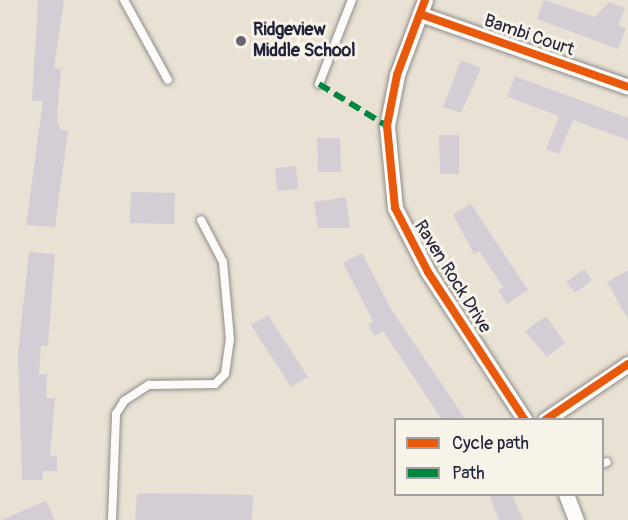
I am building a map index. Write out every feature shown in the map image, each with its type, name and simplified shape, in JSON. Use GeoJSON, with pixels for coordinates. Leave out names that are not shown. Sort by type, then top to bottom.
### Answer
{"type":"FeatureCollection","features":[{"type":"Feature","properties":{"kind":"street","name":"Bambi Court"},"geometry":{"type":"LineString","coordinates":[[423,7],[628,87]]}},
{"type":"Feature","properties":{"kind":"street","name":"Raven Rock Drive"},"geometry":{"type":"LineString","coordinates":[[423,7],[394,86],[387,126],[395,208],[428,272],[524,418]]}},
{"type":"Feature","properties":{"kind":"street"},"geometry":{"type":"LineString","coordinates":[[548,418],[628,364]]}},
{"type":"Feature","properties":{"kind":"street"},"geometry":{"type":"LineString","coordinates":[[566,496],[576,520]]}},
{"type":"Feature","properties":{"kind":"lane"},"geometry":{"type":"LineString","coordinates":[[124,0],[168,80]]}},
{"type":"Feature","properties":{"kind":"lane"},"geometry":{"type":"LineString","coordinates":[[319,84],[352,0]]}},
{"type":"Feature","properties":{"kind":"lane"},"geometry":{"type":"LineString","coordinates":[[112,520],[116,414],[124,401],[149,385],[215,384],[225,374],[230,339],[223,262],[201,220]]}},
{"type":"Feature","properties":{"kind":"building"},"geometry":{"type":"Polygon","coordinates":[[[38,0],[64,0],[54,68],[61,69],[57,120],[61,130],[68,131],[55,227],[26,225],[43,101],[32,101],[38,0]]]}},
{"type":"Feature","properties":{"kind":"building"},"geometry":{"type":"Polygon","coordinates":[[[544,0],[595,17],[609,2],[625,8],[618,26],[626,28],[618,49],[537,19],[544,0]]]}},
{"type":"Feature","properties":{"kind":"building"},"geometry":{"type":"Polygon","coordinates":[[[461,60],[481,68],[461,113],[443,107],[461,60]]]}},
{"type":"Feature","properties":{"kind":"building"},"geometry":{"type":"Polygon","coordinates":[[[515,76],[628,118],[628,140],[573,120],[559,154],[546,149],[559,116],[507,97],[515,76]]]}},
{"type":"Feature","properties":{"kind":"building"},"geometry":{"type":"Polygon","coordinates":[[[439,135],[459,135],[459,174],[440,174],[439,135]]]}},
{"type":"Feature","properties":{"kind":"building"},"geometry":{"type":"Polygon","coordinates":[[[317,138],[340,138],[341,172],[318,172],[317,138]]]}},
{"type":"Feature","properties":{"kind":"building"},"geometry":{"type":"Polygon","coordinates":[[[296,166],[298,189],[277,191],[275,168],[296,166]]]}},
{"type":"Feature","properties":{"kind":"building"},"geometry":{"type":"Polygon","coordinates":[[[131,192],[175,193],[174,224],[130,223],[131,192]]]}},
{"type":"Feature","properties":{"kind":"building"},"geometry":{"type":"Polygon","coordinates":[[[346,197],[350,228],[318,228],[314,202],[346,197]]]}},
{"type":"Feature","properties":{"kind":"building"},"geometry":{"type":"Polygon","coordinates":[[[471,204],[528,290],[507,304],[498,290],[503,287],[479,251],[474,254],[453,214],[471,204]]]}},
{"type":"Feature","properties":{"kind":"building"},"geometry":{"type":"Polygon","coordinates":[[[29,252],[55,254],[48,346],[41,346],[39,374],[47,374],[46,398],[55,398],[50,456],[57,456],[57,471],[43,471],[42,480],[22,480],[18,352],[29,252]]]}},
{"type":"Feature","properties":{"kind":"building"},"geometry":{"type":"Polygon","coordinates":[[[362,253],[391,309],[465,418],[441,418],[383,331],[375,336],[368,325],[373,321],[343,263],[362,253]]]}},
{"type":"Feature","properties":{"kind":"building"},"geometry":{"type":"Polygon","coordinates":[[[584,269],[592,280],[575,293],[566,282],[584,269]]]}},
{"type":"Feature","properties":{"kind":"building"},"geometry":{"type":"Polygon","coordinates":[[[628,270],[628,319],[607,282],[628,270]]]}},
{"type":"Feature","properties":{"kind":"building"},"geometry":{"type":"Polygon","coordinates":[[[268,315],[308,377],[291,387],[251,325],[268,315]]]}},
{"type":"Feature","properties":{"kind":"building"},"geometry":{"type":"Polygon","coordinates":[[[546,316],[565,343],[547,357],[525,331],[546,316]]]}},
{"type":"Feature","properties":{"kind":"building"},"geometry":{"type":"Polygon","coordinates":[[[137,494],[253,495],[252,520],[135,520],[137,494]]]}},
{"type":"Feature","properties":{"kind":"building"},"geometry":{"type":"Polygon","coordinates":[[[489,496],[512,496],[523,520],[499,520],[489,496]]]}},
{"type":"Feature","properties":{"kind":"building"},"geometry":{"type":"Polygon","coordinates":[[[46,501],[55,520],[1,520],[46,501]]]}},
{"type":"Feature","properties":{"kind":"marked path"},"geometry":{"type":"LineString","coordinates":[[319,84],[387,126]]}},
{"type":"Feature","properties":{"kind":"cycle path"},"geometry":{"type":"LineString","coordinates":[[425,0],[397,75],[387,126],[395,208],[428,272],[524,418]]}},
{"type":"Feature","properties":{"kind":"cycle path"},"geometry":{"type":"LineString","coordinates":[[420,14],[628,87]]}},
{"type":"Feature","properties":{"kind":"cycle path"},"geometry":{"type":"LineString","coordinates":[[548,418],[628,364]]}},
{"type":"Feature","properties":{"kind":"place","name":"Ridgeview Middle School"},"geometry":{"type":"Point","coordinates":[241,41]}}]}
